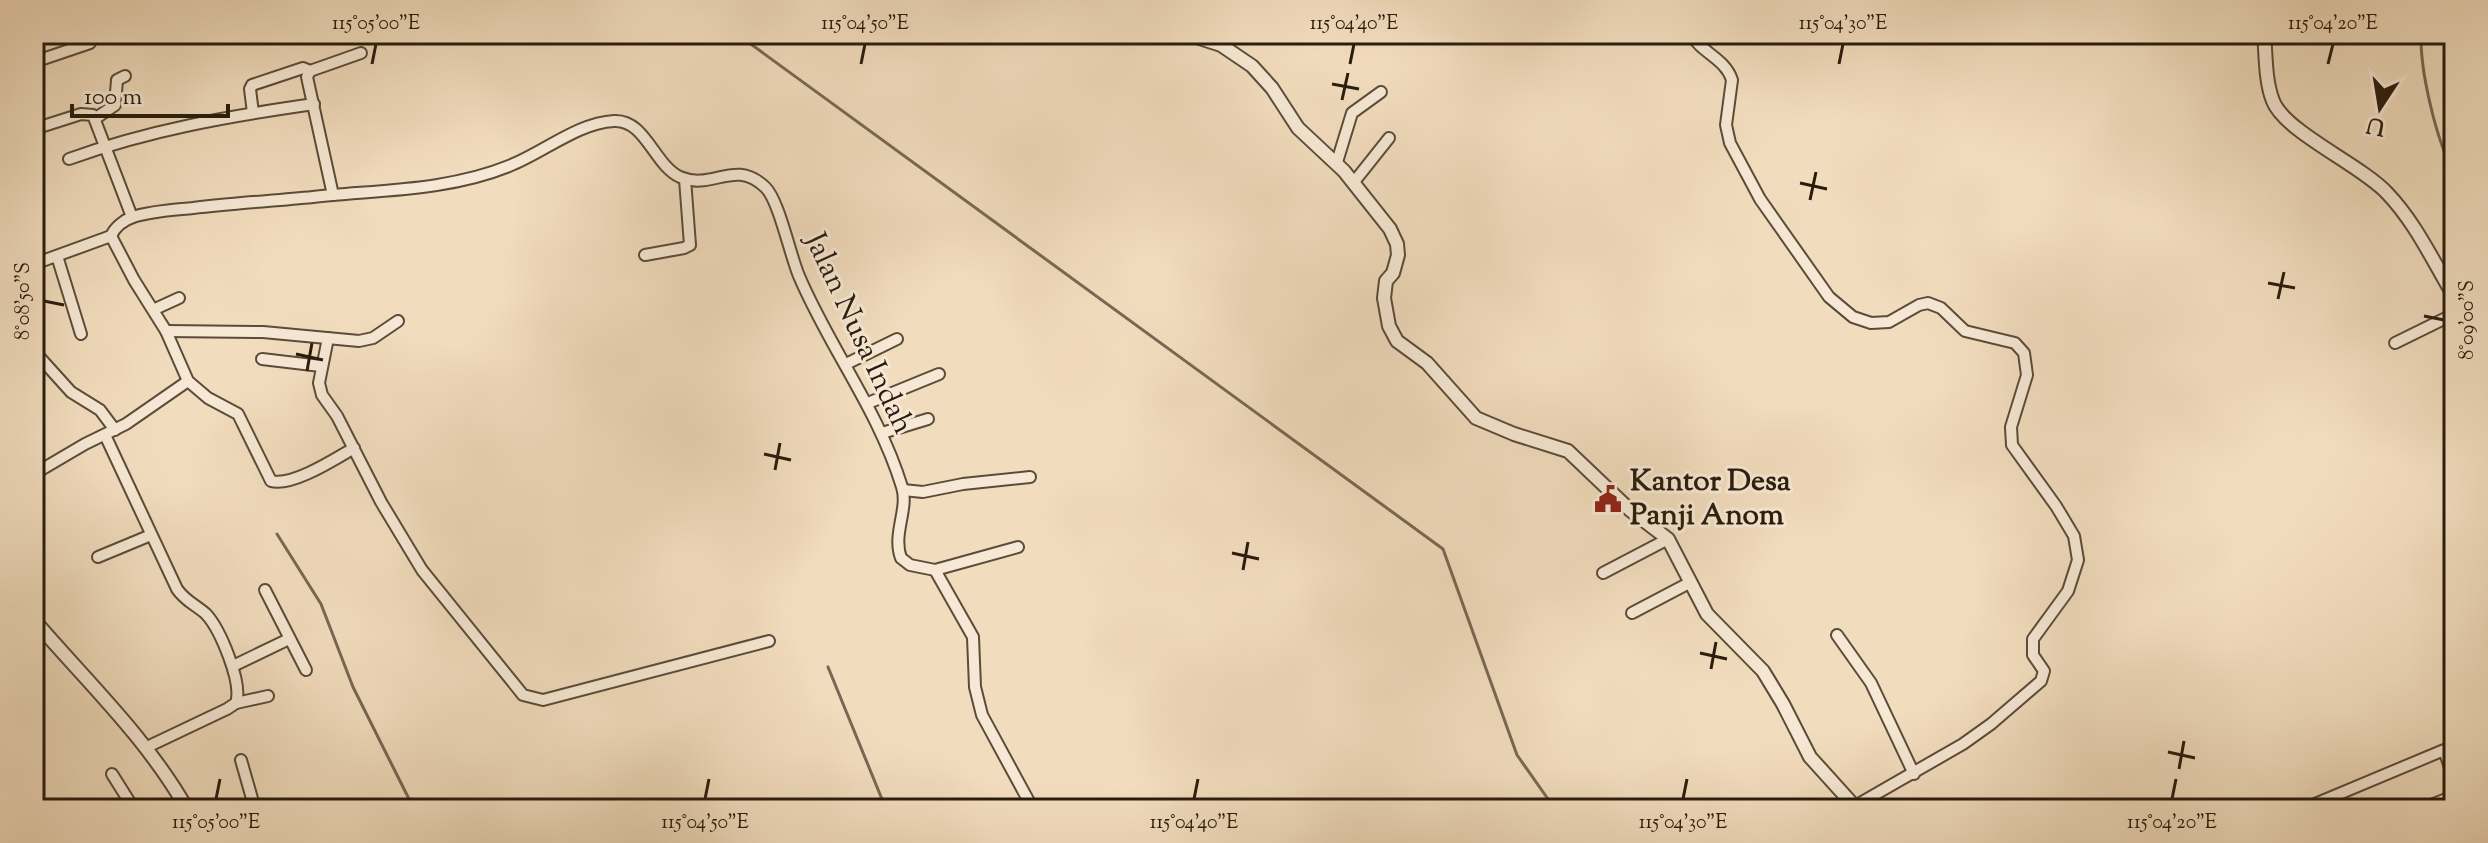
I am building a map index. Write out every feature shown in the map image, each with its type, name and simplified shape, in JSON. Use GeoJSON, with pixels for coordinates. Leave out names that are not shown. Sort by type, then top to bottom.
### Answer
{"type":"FeatureCollection","features":[{"type":"Feature","properties":{"kind":"street"},"geometry":{"type":"LineString","coordinates":[[1187,34],[1212,41],[1242,57],[1272,88],[1298,128],[1337,162],[1390,229],[1397,244],[1396,264],[1384,291],[1389,326],[1397,341],[1427,363],[1476,418],[1568,451],[1630,510],[1668,539],[1707,614],[1768,678],[1810,757],[1856,808],[1991,724],[2041,681],[2044,671],[2033,655],[2033,639],[2068,591],[2078,560],[2074,536],[2012,445],[2011,427],[2027,375],[2024,353],[2015,343],[1965,331],[1941,308],[1928,303],[1889,322],[1871,323],[1853,317],[1829,297],[1760,199],[1737,158],[1726,135],[1732,80],[1729,71],[1704,51],[1691,34]]}},
{"type":"Feature","properties":{"kind":"street"},"geometry":{"type":"LineString","coordinates":[[2264,34],[2270,90],[2278,110],[2386,192],[2414,227],[2454,296]]}},
{"type":"Feature","properties":{"kind":"street"},"geometry":{"type":"LineString","coordinates":[[34,62],[90,43]]}},
{"type":"Feature","properties":{"kind":"street"},"geometry":{"type":"LineString","coordinates":[[253,113],[252,85],[303,68],[310,71],[361,53]]}},
{"type":"Feature","properties":{"kind":"street"},"geometry":{"type":"LineString","coordinates":[[310,71],[307,77],[333,195]]}},
{"type":"Feature","properties":{"kind":"street"},"geometry":{"type":"LineString","coordinates":[[96,118],[115,105],[117,80],[125,76]]}},
{"type":"Feature","properties":{"kind":"street"},"geometry":{"type":"LineString","coordinates":[[1337,162],[1352,113],[1381,92]]}},
{"type":"Feature","properties":{"kind":"street"},"geometry":{"type":"LineString","coordinates":[[69,159],[181,126],[314,104]]}},
{"type":"Feature","properties":{"kind":"street"},"geometry":{"type":"LineString","coordinates":[[34,129],[70,117],[91,114],[96,118],[132,217]]}},
{"type":"Feature","properties":{"kind":"street"},"geometry":{"type":"LineString","coordinates":[[34,264],[111,236],[116,228],[132,217],[190,208],[450,182],[508,167],[585,128],[617,120],[635,127],[665,166],[685,179],[690,245],[645,255]]}},
{"type":"Feature","properties":{"kind":"street"},"geometry":{"type":"LineString","coordinates":[[1354,182],[1389,138]]}},
{"type":"Feature","properties":{"kind":"street","name":"Jalan Nusa Indah"},"geometry":{"type":"LineString","coordinates":[[685,179],[705,181],[734,173],[743,174],[770,192],[800,279],[868,403],[903,490],[898,531],[901,558],[910,565],[935,570]]}},
{"type":"Feature","properties":{"kind":"street"},"geometry":{"type":"LineString","coordinates":[[111,236],[134,280],[155,309],[188,381],[208,398],[238,414],[271,481],[275,483],[315,470],[354,448]]}},
{"type":"Feature","properties":{"kind":"street"},"geometry":{"type":"LineString","coordinates":[[57,256],[81,334]]}},
{"type":"Feature","properties":{"kind":"street"},"geometry":{"type":"LineString","coordinates":[[155,309],[179,298]]}},
{"type":"Feature","properties":{"kind":"street"},"geometry":{"type":"LineString","coordinates":[[2395,343],[2454,314]]}},
{"type":"Feature","properties":{"kind":"street"},"geometry":{"type":"LineString","coordinates":[[166,331],[263,332],[366,340],[398,321]]}},
{"type":"Feature","properties":{"kind":"street"},"geometry":{"type":"LineString","coordinates":[[328,338],[319,383],[322,395],[422,570],[523,695],[543,700],[563,696],[769,641]]}},
{"type":"Feature","properties":{"kind":"street"},"geometry":{"type":"LineString","coordinates":[[846,364],[897,339]]}},
{"type":"Feature","properties":{"kind":"street"},"geometry":{"type":"LineString","coordinates":[[34,351],[71,392],[100,410],[151,535],[177,589],[183,598],[208,616],[233,666],[238,693],[236,703]]}},
{"type":"Feature","properties":{"kind":"street"},"geometry":{"type":"LineString","coordinates":[[262,359],[321,366]]}},
{"type":"Feature","properties":{"kind":"street"},"geometry":{"type":"LineString","coordinates":[[868,403],[939,374]]}},
{"type":"Feature","properties":{"kind":"street"},"geometry":{"type":"LineString","coordinates":[[36,467],[110,433],[188,381]]}},
{"type":"Feature","properties":{"kind":"street"},"geometry":{"type":"LineString","coordinates":[[882,433],[928,419]]}},
{"type":"Feature","properties":{"kind":"street"},"geometry":{"type":"LineString","coordinates":[[903,490],[923,492],[1030,477]]}},
{"type":"Feature","properties":{"kind":"street"},"geometry":{"type":"LineString","coordinates":[[98,557],[151,535]]}},
{"type":"Feature","properties":{"kind":"street"},"geometry":{"type":"LineString","coordinates":[[1603,573],[1668,539]]}},
{"type":"Feature","properties":{"kind":"street"},"geometry":{"type":"LineString","coordinates":[[1018,547],[935,570],[973,637],[975,687],[982,715],[1033,809]]}},
{"type":"Feature","properties":{"kind":"street"},"geometry":{"type":"LineString","coordinates":[[1632,613],[1691,582]]}},
{"type":"Feature","properties":{"kind":"street"},"geometry":{"type":"LineString","coordinates":[[265,590],[306,670]]}},
{"type":"Feature","properties":{"kind":"street"},"geometry":{"type":"LineString","coordinates":[[34,620],[147,747],[187,809]]}},
{"type":"Feature","properties":{"kind":"street"},"geometry":{"type":"LineString","coordinates":[[1837,635],[1871,683],[1914,774]]}},
{"type":"Feature","properties":{"kind":"street"},"geometry":{"type":"LineString","coordinates":[[233,666],[289,639]]}},
{"type":"Feature","properties":{"kind":"street"},"geometry":{"type":"LineString","coordinates":[[147,747],[236,703],[268,696]]}},
{"type":"Feature","properties":{"kind":"street"},"geometry":{"type":"LineString","coordinates":[[2303,809],[2444,750],[2454,779]]}},
{"type":"Feature","properties":{"kind":"street"},"geometry":{"type":"LineString","coordinates":[[241,760],[255,809]]}},
{"type":"Feature","properties":{"kind":"street"},"geometry":{"type":"LineString","coordinates":[[112,774],[134,809]]}},
{"type":"Feature","properties":{"kind":"street"},"geometry":{"type":"LineString","coordinates":[[2421,809],[2454,797]]}},
{"type":"Feature","properties":{"kind":"street"},"geometry":{"type":"LineString","coordinates":[[2450,809],[2454,797]]}},
{"type":"Feature","properties":{"kind":"waterway"},"geometry":{"type":"LineString","coordinates":[[737,34],[1443,549],[1517,755],[1555,809]]}},
{"type":"Feature","properties":{"kind":"waterway"},"geometry":{"type":"LineString","coordinates":[[2421,34],[2430,105],[2454,173]]}},
{"type":"Feature","properties":{"kind":"waterway"},"geometry":{"type":"LineString","coordinates":[[277,534],[321,604],[353,687],[414,809]]}},
{"type":"Feature","properties":{"kind":"waterway"},"geometry":{"type":"LineString","coordinates":[[828,667],[886,809]]}},
{"type":"Feature","properties":{"kind":"place","name":"Kantor Desa Panji Anom"},"geometry":{"type":"Point","coordinates":[1608,499]}}]}
